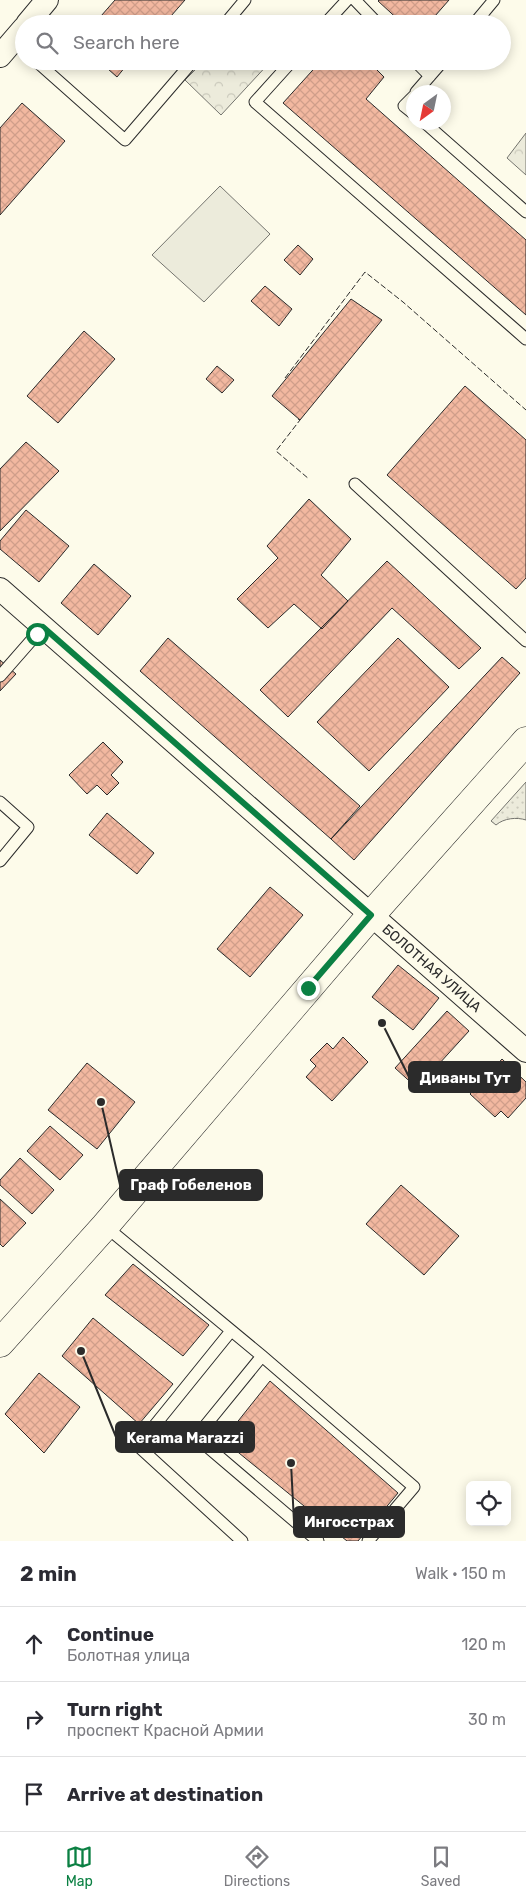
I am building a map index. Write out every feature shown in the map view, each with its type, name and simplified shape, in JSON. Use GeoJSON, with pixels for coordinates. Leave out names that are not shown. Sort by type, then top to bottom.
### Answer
{"type":"FeatureCollection","features":[{"type":"Feature","properties":{"kind":"main road"},"geometry":{"type":"LineString","coordinates":[[0,1342],[105,1226],[371,915],[526,741]]}},
{"type":"Feature","properties":{"kind":"street"},"geometry":{"type":"LineString","coordinates":[[36,15],[47,0]]}},
{"type":"Feature","properties":{"kind":"street","name":"БОЛОТНАЯ УЛИЦА"},"geometry":{"type":"LineString","coordinates":[[0,589],[526,1051]]}},
{"type":"Feature","properties":{"kind":"lane"},"geometry":{"type":"LineString","coordinates":[[232,15],[245,0]]}},
{"type":"Feature","properties":{"kind":"lane"},"geometry":{"type":"LineString","coordinates":[[334,15],[347,0]]}},
{"type":"Feature","properties":{"kind":"lane"},"geometry":{"type":"LineString","coordinates":[[355,0],[369,15]]}},
{"type":"Feature","properties":{"kind":"lane"},"geometry":{"type":"LineString","coordinates":[[482,15],[494,0]]}},
{"type":"Feature","properties":{"kind":"lane"},"geometry":{"type":"LineString","coordinates":[[46,70],[126,140],[185,70]]}},
{"type":"Feature","properties":{"kind":"lane"},"geometry":{"type":"LineString","coordinates":[[284,70],[255,102],[526,339]]}},
{"type":"Feature","properties":{"kind":"lane"},"geometry":{"type":"LineString","coordinates":[[424,70],[430,76]]}},
{"type":"Feature","properties":{"kind":"lane"},"geometry":{"type":"LineString","coordinates":[[422,85],[435,70]]}},
{"type":"Feature","properties":{"kind":"lane"},"geometry":{"type":"LineString","coordinates":[[433,130],[526,212]]}},
{"type":"Feature","properties":{"kind":"lane"},"geometry":{"type":"LineString","coordinates":[[355,484],[526,641]]}},
{"type":"Feature","properties":{"kind":"lane"},"geometry":{"type":"LineString","coordinates":[[0,676],[43,627]]}},
{"type":"Feature","properties":{"kind":"lane"},"geometry":{"type":"LineString","coordinates":[[0,802],[28,827],[0,862]]}},
{"type":"Feature","properties":{"kind":"lane"},"geometry":{"type":"LineString","coordinates":[[105,1226],[262,1356],[414,1487],[368,1541]]}},
{"type":"Feature","properties":{"kind":"lane"},"geometry":{"type":"LineString","coordinates":[[231,1331],[138,1446],[242,1541]]}},
{"type":"Feature","properties":{"kind":"lane"},"geometry":{"type":"LineString","coordinates":[[262,1356],[196,1436],[318,1541]]}},
{"type":"Feature","properties":{"kind":"green space"},"geometry":{"type":"Polygon","coordinates":[[[195,70],[263,70],[221,115],[185,80],[195,70]]]}},
{"type":"Feature","properties":{"kind":"green space"},"geometry":{"type":"Polygon","coordinates":[[[526,133],[526,175],[507,158],[526,133]]]}},
{"type":"Feature","properties":{"kind":"green space"},"geometry":{"type":"Polygon","coordinates":[[[220,186],[270,234],[204,302],[152,255],[220,186]]]}},
{"type":"Feature","properties":{"kind":"green space"},"geometry":{"type":"Polygon","coordinates":[[[526,782],[526,820],[511,819],[496,825],[491,821],[526,782]]]}},
{"type":"Feature","properties":{"kind":"building"},"geometry":{"type":"Polygon","coordinates":[[[115,0],[185,0],[172,15],[102,15],[115,0]]]}},
{"type":"Feature","properties":{"kind":"building"},"geometry":{"type":"Polygon","coordinates":[[[449,0],[436,15],[393,15],[378,1],[449,0]]]}},
{"type":"Feature","properties":{"kind":"building"},"geometry":{"type":"Polygon","coordinates":[[[109,70],[123,70],[117,77],[109,70]]]}},
{"type":"Feature","properties":{"kind":"building"},"geometry":{"type":"Polygon","coordinates":[[[313,70],[377,70],[384,77],[366,99],[526,240],[526,315],[283,103],[313,70]]]}},
{"type":"Feature","properties":{"kind":"building"},"geometry":{"type":"Polygon","coordinates":[[[22,103],[65,141],[0,215],[0,128],[22,103]]]}},
{"type":"Feature","properties":{"kind":"building"},"geometry":{"type":"Polygon","coordinates":[[[298,245],[313,259],[300,275],[284,260],[298,245]]]}},
{"type":"Feature","properties":{"kind":"building"},"geometry":{"type":"Polygon","coordinates":[[[265,286],[292,309],[279,326],[251,301],[265,286]]]}},
{"type":"Feature","properties":{"kind":"building"},"geometry":{"type":"Polygon","coordinates":[[[351,299],[382,320],[300,420],[272,396],[351,299]]]}},
{"type":"Feature","properties":{"kind":"building"},"geometry":{"type":"Polygon","coordinates":[[[84,331],[115,359],[58,423],[27,396],[84,331]]]}},
{"type":"Feature","properties":{"kind":"building"},"geometry":{"type":"Polygon","coordinates":[[[217,366],[234,380],[222,393],[206,379],[217,366]]]}},
{"type":"Feature","properties":{"kind":"building"},"geometry":{"type":"Polygon","coordinates":[[[465,386],[526,440],[526,578],[516,589],[387,475],[465,386]]]}},
{"type":"Feature","properties":{"kind":"building"},"geometry":{"type":"Polygon","coordinates":[[[26,442],[59,471],[0,531],[0,469],[26,442]]]}},
{"type":"Feature","properties":{"kind":"building"},"geometry":{"type":"Polygon","coordinates":[[[309,499],[351,539],[321,575],[348,601],[322,629],[294,604],[268,628],[237,599],[278,558],[267,546],[309,499]]]}},
{"type":"Feature","properties":{"kind":"building"},"geometry":{"type":"Polygon","coordinates":[[[26,510],[69,546],[39,582],[0,549],[0,541],[26,510]]]}},
{"type":"Feature","properties":{"kind":"building"},"geometry":{"type":"Polygon","coordinates":[[[387,561],[481,648],[459,669],[392,608],[288,717],[260,690],[387,561]]]}},
{"type":"Feature","properties":{"kind":"building"},"geometry":{"type":"Polygon","coordinates":[[[94,564],[131,596],[98,635],[61,603],[94,564]]]}},
{"type":"Feature","properties":{"kind":"building"},"geometry":{"type":"Polygon","coordinates":[[[168,638],[360,806],[331,839],[140,671],[168,638]]]}},
{"type":"Feature","properties":{"kind":"building"},"geometry":{"type":"Polygon","coordinates":[[[398,638],[449,687],[369,771],[317,722],[398,638]]]}},
{"type":"Feature","properties":{"kind":"building"},"geometry":{"type":"Polygon","coordinates":[[[502,657],[520,673],[354,860],[331,839],[502,657]]]}},
{"type":"Feature","properties":{"kind":"building"},"geometry":{"type":"Polygon","coordinates":[[[0,660],[16,674],[0,691],[0,660]]]}},
{"type":"Feature","properties":{"kind":"building"},"geometry":{"type":"Polygon","coordinates":[[[103,742],[123,762],[111,775],[119,783],[107,795],[97,785],[87,794],[69,775],[103,742]]]}},
{"type":"Feature","properties":{"kind":"building"},"geometry":{"type":"Polygon","coordinates":[[[107,813],[154,853],[137,874],[89,835],[107,813]]]}},
{"type":"Feature","properties":{"kind":"building"},"geometry":{"type":"Polygon","coordinates":[[[270,887],[303,915],[250,977],[217,949],[270,887]]]}},
{"type":"Feature","properties":{"kind":"building"},"geometry":{"type":"Polygon","coordinates":[[[398,965],[439,998],[413,1030],[372,997],[398,965]]]}},
{"type":"Feature","properties":{"kind":"building"},"geometry":{"type":"Polygon","coordinates":[[[447,1011],[469,1031],[417,1088],[395,1068],[447,1011]]]}},
{"type":"Feature","properties":{"kind":"building"},"geometry":{"type":"Polygon","coordinates":[[[343,1037],[368,1062],[332,1101],[306,1077],[316,1066],[310,1060],[327,1043],[333,1049],[343,1037]]]}},
{"type":"Feature","properties":{"kind":"building"},"geometry":{"type":"Polygon","coordinates":[[[502,1059],[526,1082],[526,1098],[508,1118],[501,1111],[495,1117],[470,1094],[502,1059]]]}},
{"type":"Feature","properties":{"kind":"building"},"geometry":{"type":"Polygon","coordinates":[[[87,1063],[135,1102],[97,1149],[48,1110],[87,1063]]]}},
{"type":"Feature","properties":{"kind":"building"},"geometry":{"type":"Polygon","coordinates":[[[50,1126],[83,1155],[60,1180],[27,1151],[50,1126]]]}},
{"type":"Feature","properties":{"kind":"building"},"geometry":{"type":"Polygon","coordinates":[[[20,1158],[54,1190],[32,1214],[0,1185],[0,1180],[20,1158]]]}},
{"type":"Feature","properties":{"kind":"building"},"geometry":{"type":"Polygon","coordinates":[[[401,1185],[459,1236],[424,1275],[366,1224],[401,1185]]]}},
{"type":"Feature","properties":{"kind":"building"},"geometry":{"type":"Polygon","coordinates":[[[0,1199],[26,1223],[3,1247],[0,1244],[0,1199]]]}},
{"type":"Feature","properties":{"kind":"building"},"geometry":{"type":"Polygon","coordinates":[[[133,1264],[209,1325],[183,1356],[105,1295],[133,1264]]]}},
{"type":"Feature","properties":{"kind":"building"},"geometry":{"type":"Polygon","coordinates":[[[93,1318],[173,1384],[139,1424],[62,1356],[93,1318]]]}},
{"type":"Feature","properties":{"kind":"building"},"geometry":{"type":"Polygon","coordinates":[[[39,1373],[80,1407],[44,1453],[5,1414],[39,1373]]]}},
{"type":"Feature","properties":{"kind":"building"},"geometry":{"type":"Polygon","coordinates":[[[270,1381],[398,1493],[358,1541],[347,1541],[223,1440],[270,1381]]]}},
{"type":"Feature","properties":{"kind":"fence"},"geometry":{"type":"LineString","coordinates":[[285,378],[365,272],[403,302],[526,410]]}},
{"type":"Feature","properties":{"kind":"fence"},"geometry":{"type":"LineString","coordinates":[[298,419],[300,420],[276,451],[309,479]]}},
{"type":"Feature","properties":{"kind":"place","name":"Диваны Тут"},"geometry":{"type":"Point","coordinates":[382,1023]}},
{"type":"Feature","properties":{"kind":"place","name":"Граф Гобеленов"},"geometry":{"type":"Point","coordinates":[101,1102]}},
{"type":"Feature","properties":{"kind":"place","name":"Kerama Marazzi"},"geometry":{"type":"Point","coordinates":[81,1351]}},
{"type":"Feature","properties":{"kind":"place","name":"Ингосстрах"},"geometry":{"type":"Point","coordinates":[291,1463]}},
{"type":"Feature","properties":{"kind":"route"},"geometry":{"type":"LineString","coordinates":[[37,634],[43,627],[371,915],[308,988]]}}]}
